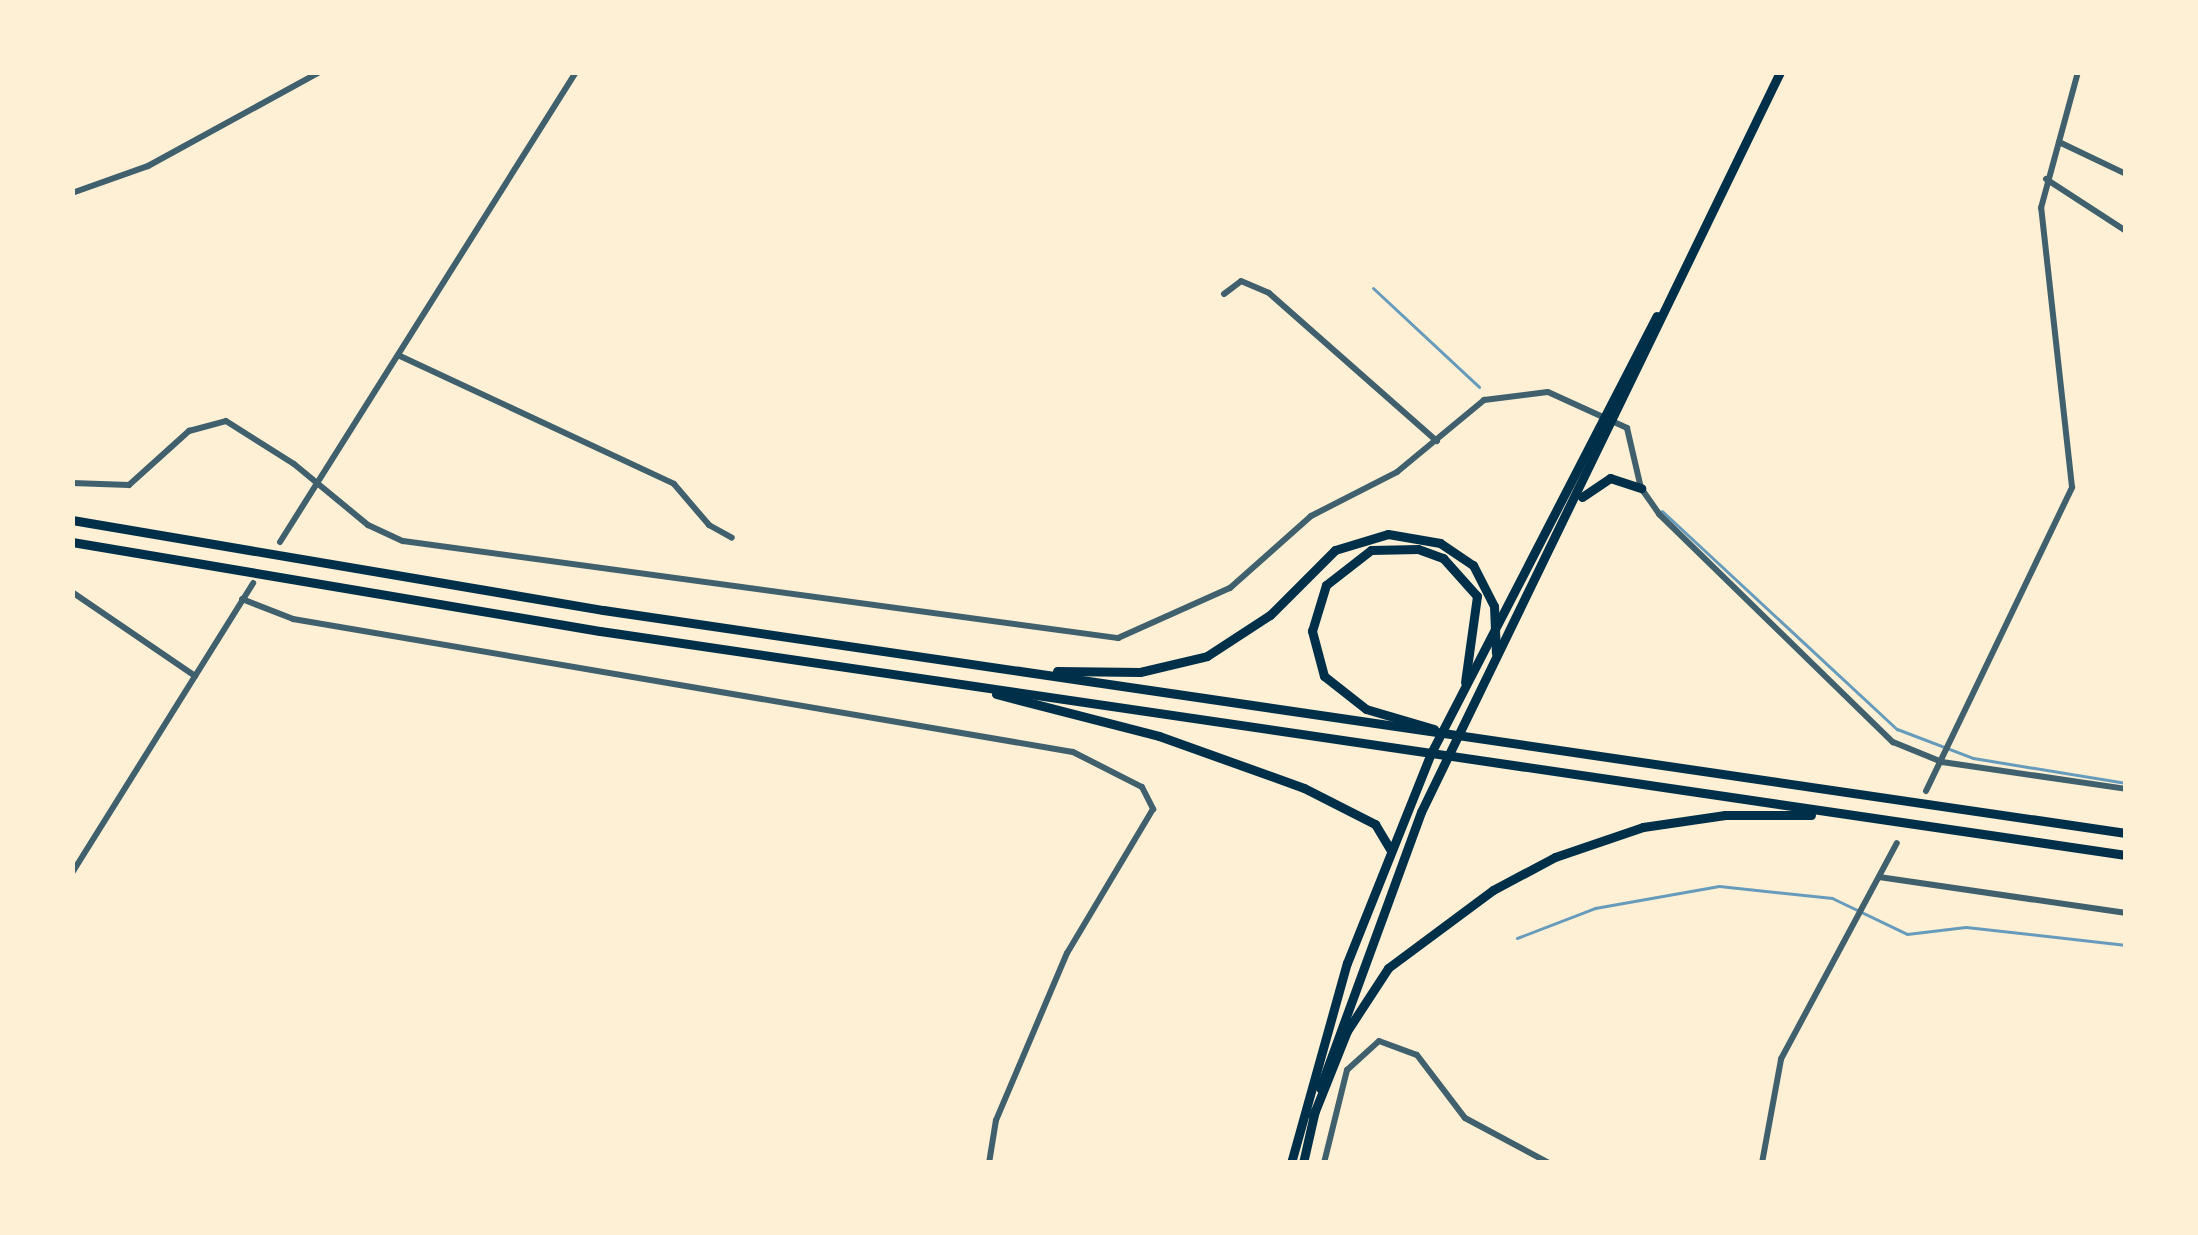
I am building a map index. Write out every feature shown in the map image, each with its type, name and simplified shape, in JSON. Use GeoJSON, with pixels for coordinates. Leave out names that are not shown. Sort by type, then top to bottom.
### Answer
{"type":"FeatureCollection","features":[{"type":"Feature","properties":{"kind":"main road"},"geometry":{"type":"LineString","coordinates":[[1303,1163],[1313,1116],[1386,896],[1496,653],[1616,419],[1780,72]]}},
{"type":"Feature","properties":{"kind":"main road"},"geometry":{"type":"LineString","coordinates":[[1292,1163],[1330,1014],[1390,849],[1465,682],[1691,254]]}},
{"type":"Feature","properties":{"kind":"main road"},"geometry":{"type":"LineString","coordinates":[[1573,505],[1610,478],[1641,488]]}},
{"type":"Feature","properties":{"kind":"main road"},"geometry":{"type":"LineString","coordinates":[[72,520],[1021,671],[1410,724]]}},
{"type":"Feature","properties":{"kind":"main road"},"geometry":{"type":"LineString","coordinates":[[1021,671],[1140,672],[1207,656],[1270,615],[1335,550],[1388,534],[1429,539],[1463,555],[1489,591],[1497,620],[1496,653]]}},
{"type":"Feature","properties":{"kind":"main road"},"geometry":{"type":"LineString","coordinates":[[72,542],[968,685],[2126,855]]}},
{"type":"Feature","properties":{"kind":"main road"},"geometry":{"type":"LineString","coordinates":[[1465,682],[1478,610],[1460,570],[1418,549],[1352,559],[1318,599],[1314,652],[1347,698],[1444,734],[2126,833]]}},
{"type":"Feature","properties":{"kind":"main road"},"geometry":{"type":"LineString","coordinates":[[968,685],[1128,726],[1304,788],[1375,824],[1390,849]]}},
{"type":"Feature","properties":{"kind":"main road"},"geometry":{"type":"LineString","coordinates":[[1313,1116],[1346,1031],[1388,968],[1519,875],[1592,842],[1678,820],[1838,815]]}},
{"type":"Feature","properties":{"kind":"street"},"geometry":{"type":"LineString","coordinates":[[72,193],[148,166],[320,72]]}},
{"type":"Feature","properties":{"kind":"street"},"geometry":{"type":"LineString","coordinates":[[280,542],[576,72]]}},
{"type":"Feature","properties":{"kind":"street"},"geometry":{"type":"LineString","coordinates":[[1926,791],[2072,487],[2041,208],[2078,72]]}},
{"type":"Feature","properties":{"kind":"street"},"geometry":{"type":"LineString","coordinates":[[2060,142],[2126,174]]}},
{"type":"Feature","properties":{"kind":"street"},"geometry":{"type":"LineString","coordinates":[[2046,179],[2126,231]]}},
{"type":"Feature","properties":{"kind":"street"},"geometry":{"type":"LineString","coordinates":[[1224,294],[1241,281],[1269,293],[1437,440]]}},
{"type":"Feature","properties":{"kind":"street"},"geometry":{"type":"LineString","coordinates":[[400,356],[674,484],[709,525],[732,538]]}},
{"type":"Feature","properties":{"kind":"street"},"geometry":{"type":"LineString","coordinates":[[72,483],[129,485],[212,421],[241,426],[368,525],[403,541],[1118,638],[1230,588],[1312,516],[1397,472],[1469,410],[1516,391],[1547,392],[1616,419],[1631,433],[1641,488],[1685,543],[1875,730],[1943,759],[2126,789]]}},
{"type":"Feature","properties":{"kind":"street"},"geometry":{"type":"LineString","coordinates":[[72,873],[253,583]]}},
{"type":"Feature","properties":{"kind":"street"},"geometry":{"type":"LineString","coordinates":[[72,592],[195,676]]}},
{"type":"Feature","properties":{"kind":"street"},"geometry":{"type":"LineString","coordinates":[[242,599],[293,619],[1072,752],[1142,787],[1153,809],[1067,953],[996,1120],[989,1163]]}},
{"type":"Feature","properties":{"kind":"street"},"geometry":{"type":"LineString","coordinates":[[1762,1163],[1780,1059],[1897,843]]}},
{"type":"Feature","properties":{"kind":"street"},"geometry":{"type":"LineString","coordinates":[[1879,877],[2126,913]]}},
{"type":"Feature","properties":{"kind":"street"},"geometry":{"type":"LineString","coordinates":[[1324,1163],[1347,1070],[1379,1040],[1417,1055],[1465,1118],[1549,1163]]}},
{"type":"Feature","properties":{"kind":"waterway"},"geometry":{"type":"LineString","coordinates":[[1373,288],[1479,387]]}},
{"type":"Feature","properties":{"kind":"waterway"},"geometry":{"type":"LineString","coordinates":[[1662,511],[1897,729],[1973,758],[2126,783]]}},
{"type":"Feature","properties":{"kind":"waterway"},"geometry":{"type":"LineString","coordinates":[[1517,938],[1595,908],[1719,886],[1832,898],[1907,934],[1966,927],[2126,945]]}}]}
